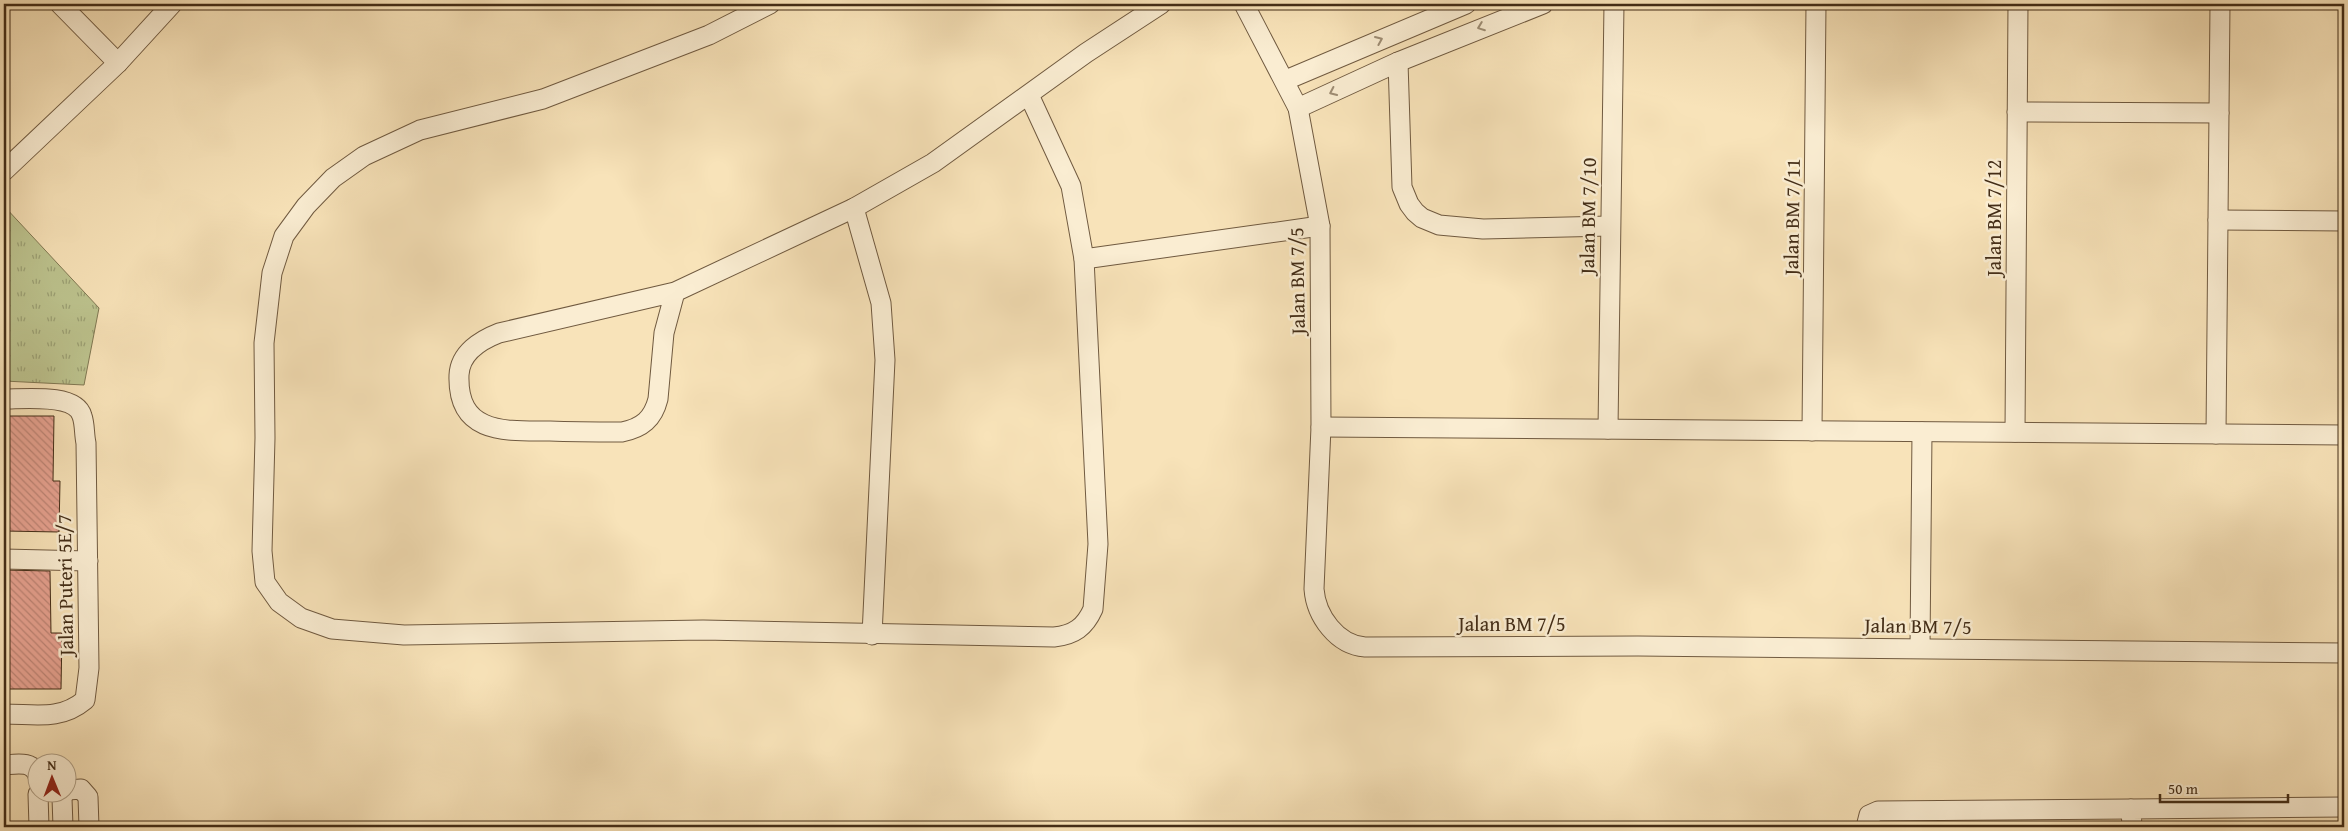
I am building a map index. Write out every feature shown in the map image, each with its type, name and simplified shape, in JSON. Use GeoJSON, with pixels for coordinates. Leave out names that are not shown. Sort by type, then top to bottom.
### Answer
{"type":"FeatureCollection","features":[{"type":"Feature","properties":{"kind":"street"},"geometry":{"type":"LineString","coordinates":[[60,4],[118,63]]}},
{"type":"Feature","properties":{"kind":"street"},"geometry":{"type":"LineString","coordinates":[[4,171],[118,63],[172,4]]}},
{"type":"Feature","properties":{"kind":"street"},"geometry":{"type":"LineString","coordinates":[[770,4],[709,35],[543,99],[420,130],[364,156],[332,178],[306,206],[284,236],[272,273],[265,333],[262,551],[265,582],[279,602],[302,618],[332,629],[404,635],[703,630],[872,635],[1054,637],[1074,633],[1089,619],[1093,609],[1098,544],[1084,259],[1071,186],[1040,115],[1029,95]]}},
{"type":"Feature","properties":{"kind":"street"},"geometry":{"type":"LineString","coordinates":[[675,292],[664,333],[657,404],[650,418],[642,426],[622,432],[494,429],[474,418],[465,406],[461,398],[459,373],[467,354],[483,340],[500,334],[675,292],[854,208],[932,163],[1086,53],[1161,4]]}},
{"type":"Feature","properties":{"kind":"street","name":"Jalan BM 7/5"},"geometry":{"type":"LineString","coordinates":[[1244,4],[1286,80],[1298,108],[1320,226],[1321,427],[1315,595],[1318,606],[1332,630],[1350,644],[1365,648],[1638,646],[2344,653]]}},
{"type":"Feature","properties":{"kind":"street"},"geometry":{"type":"LineString","coordinates":[[1286,80],[1447,7],[1466,4]]}},
{"type":"Feature","properties":{"kind":"street"},"geometry":{"type":"LineString","coordinates":[[1298,108],[1398,62],[1543,4]]}},
{"type":"Feature","properties":{"kind":"street","name":"Jalan BM 7/10"},"geometry":{"type":"LineString","coordinates":[[1608,429],[1614,4]]}},
{"type":"Feature","properties":{"kind":"street","name":"Jalan BM 7/11"},"geometry":{"type":"LineString","coordinates":[[1812,431],[1816,4]]}},
{"type":"Feature","properties":{"kind":"street","name":"Jalan BM 7/12"},"geometry":{"type":"LineString","coordinates":[[2015,432],[2018,4]]}},
{"type":"Feature","properties":{"kind":"street"},"geometry":{"type":"LineString","coordinates":[[2216,434],[2220,4]]}},
{"type":"Feature","properties":{"kind":"street"},"geometry":{"type":"LineString","coordinates":[[1398,62],[1402,187],[1409,204],[1422,218],[1439,225],[1483,229],[1610,226]]}},
{"type":"Feature","properties":{"kind":"street"},"geometry":{"type":"LineString","coordinates":[[2017,112],[2219,113]]}},
{"type":"Feature","properties":{"kind":"street"},"geometry":{"type":"LineString","coordinates":[[854,208],[881,303],[885,360],[872,635]]}},
{"type":"Feature","properties":{"kind":"street"},"geometry":{"type":"LineString","coordinates":[[2218,220],[2344,221]]}},
{"type":"Feature","properties":{"kind":"street"},"geometry":{"type":"LineString","coordinates":[[1084,259],[1320,226]]}},
{"type":"Feature","properties":{"kind":"street","name":"Jalan Puteri 5E/7"},"geometry":{"type":"LineString","coordinates":[[4,399],[58,399],[74,404],[82,415],[86,443],[89,668],[85,700],[65,713],[4,714]]}},
{"type":"Feature","properties":{"kind":"street"},"geometry":{"type":"LineString","coordinates":[[1321,427],[2344,435]]}},
{"type":"Feature","properties":{"kind":"street"},"geometry":{"type":"LineString","coordinates":[[1920,648],[1922,432]]}},
{"type":"Feature","properties":{"kind":"street"},"geometry":{"type":"LineString","coordinates":[[4,559],[88,561]]}},
{"type":"Feature","properties":{"kind":"street"},"geometry":{"type":"LineString","coordinates":[[4,764],[28,765]]}},
{"type":"Feature","properties":{"kind":"street"},"geometry":{"type":"LineString","coordinates":[[78,789],[86,792],[88,797],[89,827]]}},
{"type":"Feature","properties":{"kind":"street"},"geometry":{"type":"LineString","coordinates":[[38,804],[38,827]]}},
{"type":"Feature","properties":{"kind":"street"},"geometry":{"type":"LineString","coordinates":[[62,804],[63,827]]}},
{"type":"Feature","properties":{"kind":"street"},"geometry":{"type":"LineString","coordinates":[[1866,827],[1870,815],[1878,811],[2132,818],[2344,807]]}},
{"type":"Feature","properties":{"kind":"green space"},"geometry":{"type":"Polygon","coordinates":[[[4,206],[99,308],[84,385],[4,381],[4,206]]]}},
{"type":"Feature","properties":{"kind":"building"},"geometry":{"type":"Polygon","coordinates":[[[4,416],[54,416],[53,481],[60,481],[59,532],[4,531],[4,416]]]}},
{"type":"Feature","properties":{"kind":"building"},"geometry":{"type":"Polygon","coordinates":[[[4,570],[50,571],[51,633],[62,633],[61,689],[4,689],[4,570]]]}}]}
